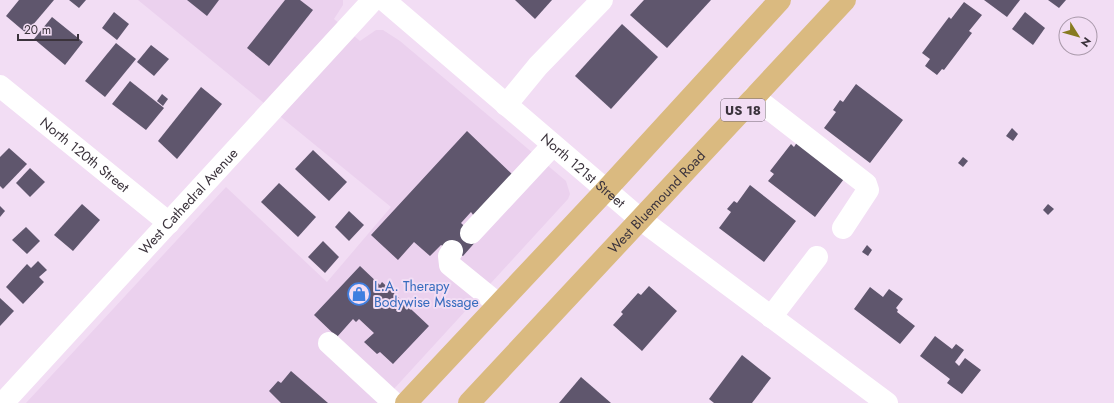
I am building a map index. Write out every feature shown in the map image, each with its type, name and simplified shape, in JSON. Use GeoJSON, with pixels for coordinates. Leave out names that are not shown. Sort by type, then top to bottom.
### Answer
{"type":"FeatureCollection","features":[{"type":"Feature","properties":{"kind":"main road"},"geometry":{"type":"LineString","coordinates":[[406,403],[606,190],[780,0]]}},
{"type":"Feature","properties":{"kind":"main road","name":"West Bluemound Road"},"geometry":{"type":"LineString","coordinates":[[469,403],[845,0]]}},
{"type":"Feature","properties":{"kind":"street","name":"West Cathedral Avenue"},"geometry":{"type":"LineString","coordinates":[[3,403],[373,0]]}},
{"type":"Feature","properties":{"kind":"street","name":"North 121st Street"},"geometry":{"type":"LineString","coordinates":[[384,0],[640,219],[887,403]]}},
{"type":"Feature","properties":{"kind":"street"},"geometry":{"type":"LineString","coordinates":[[506,105],[538,66],[602,0]]}},
{"type":"Feature","properties":{"kind":"street","name":"North 120th Street"},"geometry":{"type":"LineString","coordinates":[[0,86],[169,223]]}},
{"type":"Feature","properties":{"kind":"street"},"geometry":{"type":"LineString","coordinates":[[754,97],[866,184],[868,190],[842,228]]}},
{"type":"Feature","properties":{"kind":"street"},"geometry":{"type":"LineString","coordinates":[[471,233],[553,145]]}},
{"type":"Feature","properties":{"kind":"street"},"geometry":{"type":"LineString","coordinates":[[452,251],[449,256],[450,265],[498,304]]}},
{"type":"Feature","properties":{"kind":"street"},"geometry":{"type":"LineString","coordinates":[[771,317],[817,257]]}},
{"type":"Feature","properties":{"kind":"street"},"geometry":{"type":"LineString","coordinates":[[329,343],[394,403]]}},
{"type":"Feature","properties":{"kind":"shaded area"},"geometry":{"type":"Polygon","coordinates":[[[138,0],[343,0],[343,5],[334,19],[360,41],[376,30],[383,30],[400,41],[566,181],[570,194],[568,199],[381,403],[26,403],[226,187],[327,282],[391,207],[138,0]]]}},
{"type":"Feature","properties":{"kind":"building"},"geometry":{"type":"Polygon","coordinates":[[[19,0],[54,0],[26,33],[6,16],[19,0]]]}},
{"type":"Feature","properties":{"kind":"building"},"geometry":{"type":"Polygon","coordinates":[[[69,0],[86,0],[79,8],[69,0]]]}},
{"type":"Feature","properties":{"kind":"building"},"geometry":{"type":"Polygon","coordinates":[[[187,0],[219,0],[207,16],[187,0]]]}},
{"type":"Feature","properties":{"kind":"building"},"geometry":{"type":"Polygon","coordinates":[[[285,0],[300,0],[313,10],[269,66],[247,48],[285,0]]]}},
{"type":"Feature","properties":{"kind":"building"},"geometry":{"type":"Polygon","coordinates":[[[515,0],[552,0],[535,19],[515,0]]]}},
{"type":"Feature","properties":{"kind":"building"},"geometry":{"type":"Polygon","coordinates":[[[644,0],[711,0],[667,48],[630,15],[644,0]]]}},
{"type":"Feature","properties":{"kind":"building"},"geometry":{"type":"Polygon","coordinates":[[[984,0],[1020,0],[1007,17],[984,0]]]}},
{"type":"Feature","properties":{"kind":"building"},"geometry":{"type":"Polygon","coordinates":[[[1048,0],[1066,0],[1059,8],[1048,0]]]}},
{"type":"Feature","properties":{"kind":"building"},"geometry":{"type":"Polygon","coordinates":[[[964,2],[982,15],[969,31],[972,33],[944,70],[942,69],[937,75],[925,66],[930,59],[922,53],[949,17],[951,19],[964,2]]]}},
{"type":"Feature","properties":{"kind":"building"},"geometry":{"type":"Polygon","coordinates":[[[114,12],[129,24],[117,40],[102,28],[114,12]]]}},
{"type":"Feature","properties":{"kind":"building"},"geometry":{"type":"Polygon","coordinates":[[[1025,12],[1045,28],[1033,45],[1012,29],[1025,12]]]}},
{"type":"Feature","properties":{"kind":"building"},"geometry":{"type":"Polygon","coordinates":[[[52,17],[83,42],[65,65],[34,39],[52,17]]]}},
{"type":"Feature","properties":{"kind":"building"},"geometry":{"type":"Polygon","coordinates":[[[622,24],[658,57],[611,109],[575,76],[622,24]]]}},
{"type":"Feature","properties":{"kind":"building"},"geometry":{"type":"Polygon","coordinates":[[[116,43],[136,59],[105,97],[85,81],[116,43]]]}},
{"type":"Feature","properties":{"kind":"building"},"geometry":{"type":"Polygon","coordinates":[[[151,45],[169,59],[154,76],[137,62],[151,45]]]}},
{"type":"Feature","properties":{"kind":"building"},"geometry":{"type":"Polygon","coordinates":[[[130,81],[164,108],[146,130],[112,104],[130,81]]]}},
{"type":"Feature","properties":{"kind":"building"},"geometry":{"type":"Polygon","coordinates":[[[856,84],[903,120],[870,163],[824,128],[836,112],[833,110],[840,100],[843,102],[856,84]]]}},
{"type":"Feature","properties":{"kind":"building"},"geometry":{"type":"Polygon","coordinates":[[[201,87],[222,104],[177,159],[158,141],[201,87]]]}},
{"type":"Feature","properties":{"kind":"building"},"geometry":{"type":"Polygon","coordinates":[[[162,94],[168,99],[163,106],[157,101],[162,94]]]}},
{"type":"Feature","properties":{"kind":"building"},"geometry":{"type":"Polygon","coordinates":[[[1012,128],[1018,134],[1013,141],[1006,136],[1012,128]]]}},
{"type":"Feature","properties":{"kind":"building"},"geometry":{"type":"Polygon","coordinates":[[[467,131],[515,177],[476,219],[471,212],[461,223],[478,239],[463,256],[441,245],[430,256],[414,242],[398,260],[371,235],[467,131]]]}},
{"type":"Feature","properties":{"kind":"building"},"geometry":{"type":"Polygon","coordinates":[[[799,139],[847,175],[815,217],[768,181],[774,174],[770,171],[791,144],[794,147],[799,139]]]}},
{"type":"Feature","properties":{"kind":"building"},"geometry":{"type":"Polygon","coordinates":[[[9,148],[27,164],[3,189],[0,186],[0,157],[9,148]]]}},
{"type":"Feature","properties":{"kind":"building"},"geometry":{"type":"Polygon","coordinates":[[[313,150],[347,182],[329,201],[295,169],[313,150]]]}},
{"type":"Feature","properties":{"kind":"building"},"geometry":{"type":"Polygon","coordinates":[[[963,157],[968,161],[963,167],[958,163],[963,157]]]}},
{"type":"Feature","properties":{"kind":"building"},"geometry":{"type":"Polygon","coordinates":[[[30,168],[45,182],[30,197],[16,183],[30,168]]]}},
{"type":"Feature","properties":{"kind":"building"},"geometry":{"type":"Polygon","coordinates":[[[279,183],[316,217],[298,237],[261,202],[279,183]]]}},
{"type":"Feature","properties":{"kind":"building"},"geometry":{"type":"Polygon","coordinates":[[[750,185],[796,221],[764,262],[719,228],[731,212],[727,209],[734,201],[737,203],[750,185]]]}},
{"type":"Feature","properties":{"kind":"building"},"geometry":{"type":"Polygon","coordinates":[[[82,204],[100,220],[73,251],[54,235],[82,204]]]}},
{"type":"Feature","properties":{"kind":"building"},"geometry":{"type":"Polygon","coordinates":[[[1048,204],[1054,209],[1048,215],[1043,210],[1048,204]]]}},
{"type":"Feature","properties":{"kind":"building"},"geometry":{"type":"Polygon","coordinates":[[[0,206],[5,211],[0,217],[0,206]]]}},
{"type":"Feature","properties":{"kind":"building"},"geometry":{"type":"Polygon","coordinates":[[[349,211],[364,225],[349,241],[335,227],[349,211]]]}},
{"type":"Feature","properties":{"kind":"building"},"geometry":{"type":"Polygon","coordinates":[[[26,227],[40,241],[27,254],[12,240],[26,227]]]}},
{"type":"Feature","properties":{"kind":"building"},"geometry":{"type":"Polygon","coordinates":[[[323,241],[339,257],[325,273],[308,257],[323,241]]]}},
{"type":"Feature","properties":{"kind":"building"},"geometry":{"type":"Polygon","coordinates":[[[867,245],[872,250],[868,256],[862,252],[867,245]]]}},
{"type":"Feature","properties":{"kind":"building"},"geometry":{"type":"Polygon","coordinates":[[[38,261],[47,270],[39,277],[44,282],[23,304],[6,287],[27,264],[31,268],[38,261]]]}},
{"type":"Feature","properties":{"kind":"building"},"geometry":{"type":"Polygon","coordinates":[[[360,266],[380,285],[382,282],[429,326],[393,364],[380,352],[377,354],[364,342],[374,333],[359,319],[356,322],[353,319],[337,337],[314,315],[360,266]]]}},
{"type":"Feature","properties":{"kind":"building"},"geometry":{"type":"Polygon","coordinates":[[[649,286],[677,311],[642,351],[613,325],[623,314],[621,312],[638,293],[641,295],[649,286]]]}},
{"type":"Feature","properties":{"kind":"building"},"geometry":{"type":"Polygon","coordinates":[[[870,287],[883,297],[889,289],[903,299],[896,308],[898,310],[897,312],[915,326],[900,344],[854,309],[870,287]]]}},
{"type":"Feature","properties":{"kind":"building"},"geometry":{"type":"Polygon","coordinates":[[[0,298],[14,311],[0,326],[0,298]]]}},
{"type":"Feature","properties":{"kind":"building"},"geometry":{"type":"Polygon","coordinates":[[[935,336],[952,349],[956,344],[964,350],[955,362],[959,366],[965,358],[981,370],[962,394],[947,383],[950,379],[920,356],[935,336]]]}},
{"type":"Feature","properties":{"kind":"building"},"geometry":{"type":"Polygon","coordinates":[[[742,355],[771,378],[752,403],[714,403],[709,399],[742,355]]]}},
{"type":"Feature","properties":{"kind":"building"},"geometry":{"type":"Polygon","coordinates":[[[291,371],[328,403],[281,403],[269,391],[278,381],[281,383],[291,371]]]}},
{"type":"Feature","properties":{"kind":"building"},"geometry":{"type":"Polygon","coordinates":[[[581,377],[611,403],[559,403],[581,377]]]}},
{"type":"Feature","properties":{"kind":"place","name":"L.A. Therapy Bodywise Mssage"},"geometry":{"type":"Point","coordinates":[359,294]}}]}
